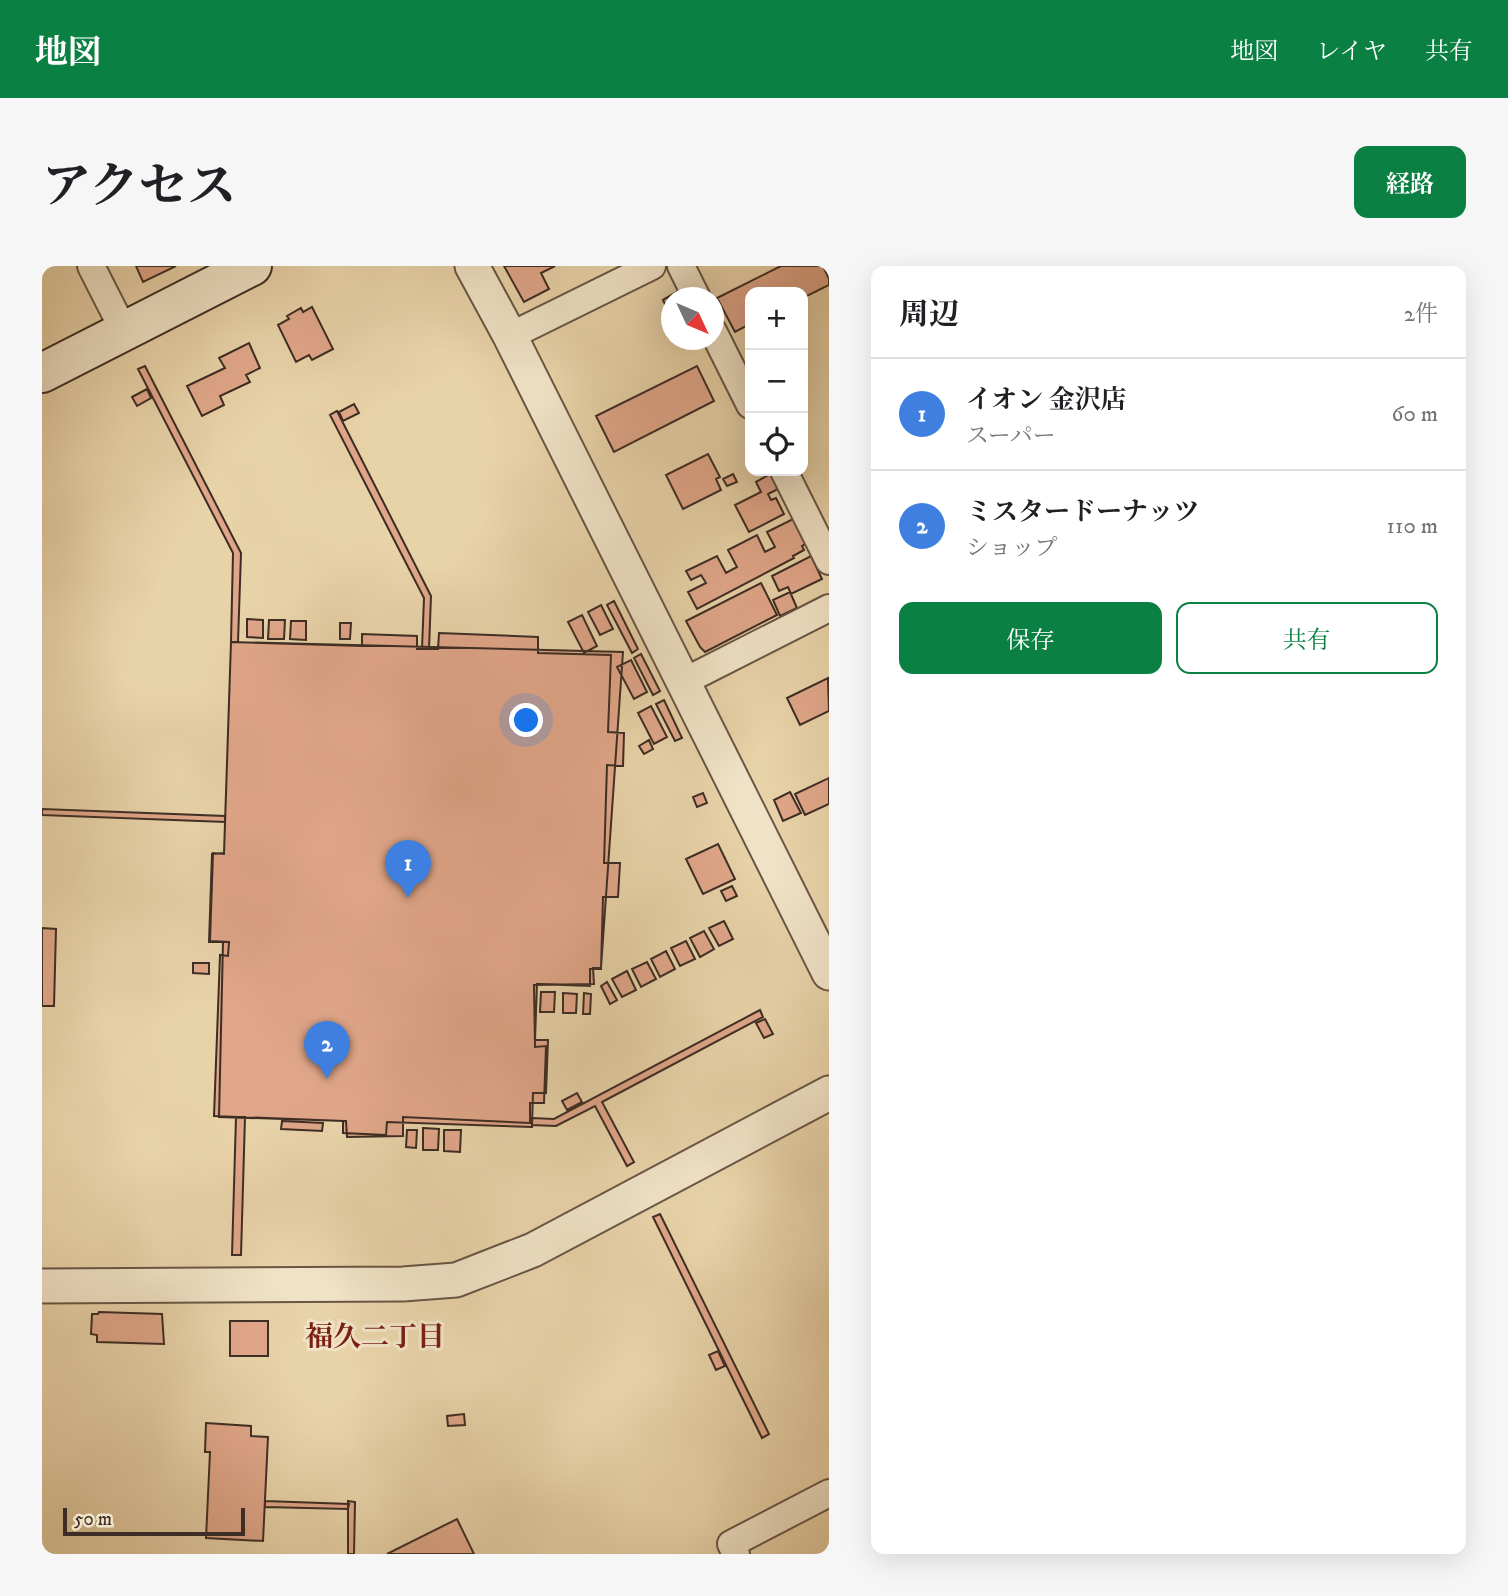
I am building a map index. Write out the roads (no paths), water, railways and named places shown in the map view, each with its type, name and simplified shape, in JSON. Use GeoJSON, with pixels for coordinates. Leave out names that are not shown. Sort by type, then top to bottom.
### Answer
{"type":"FeatureCollection","features":[{"type":"Feature","properties":{"kind":"main road"},"geometry":{"type":"LineString","coordinates":[[42,373],[253,266]]}},
{"type":"Feature","properties":{"kind":"street"},"geometry":{"type":"LineString","coordinates":[[91,266],[124,331]]}},
{"type":"Feature","properties":{"kind":"street"},"geometry":{"type":"LineString","coordinates":[[472,266],[510,336],[829,973]]}},
{"type":"Feature","properties":{"kind":"street"},"geometry":{"type":"LineString","coordinates":[[510,336],[652,266]]}},
{"type":"Feature","properties":{"kind":"street"},"geometry":{"type":"LineString","coordinates":[[681,266],[692,287]]}},
{"type":"Feature","properties":{"kind":"street"},"geometry":{"type":"LineString","coordinates":[[722,350],[745,395]]}},
{"type":"Feature","properties":{"kind":"street"},"geometry":{"type":"LineString","coordinates":[[786,476],[829,561]]}},
{"type":"Feature","properties":{"kind":"street"},"geometry":{"type":"LineString","coordinates":[[683,681],[829,608]]}},
{"type":"Feature","properties":{"kind":"street"},"geometry":{"type":"LineString","coordinates":[[42,1286],[403,1284],[456,1280],[533,1250],[829,1093]]}},
{"type":"Feature","properties":{"kind":"street"},"geometry":{"type":"LineString","coordinates":[[736,1554],[732,1544],[829,1493]]}},
{"type":"Feature","properties":{"kind":"place","name":"イオン 金沢店"},"geometry":{"type":"Point","coordinates":[408,898]}},
{"type":"Feature","properties":{"kind":"place","name":"ミスタードーナッツ"},"geometry":{"type":"Point","coordinates":[327,1079]}},
{"type":"Feature","properties":{"kind":"district","name":"福久二丁目"},"geometry":{"type":"Point","coordinates":[375,1336]}}]}
